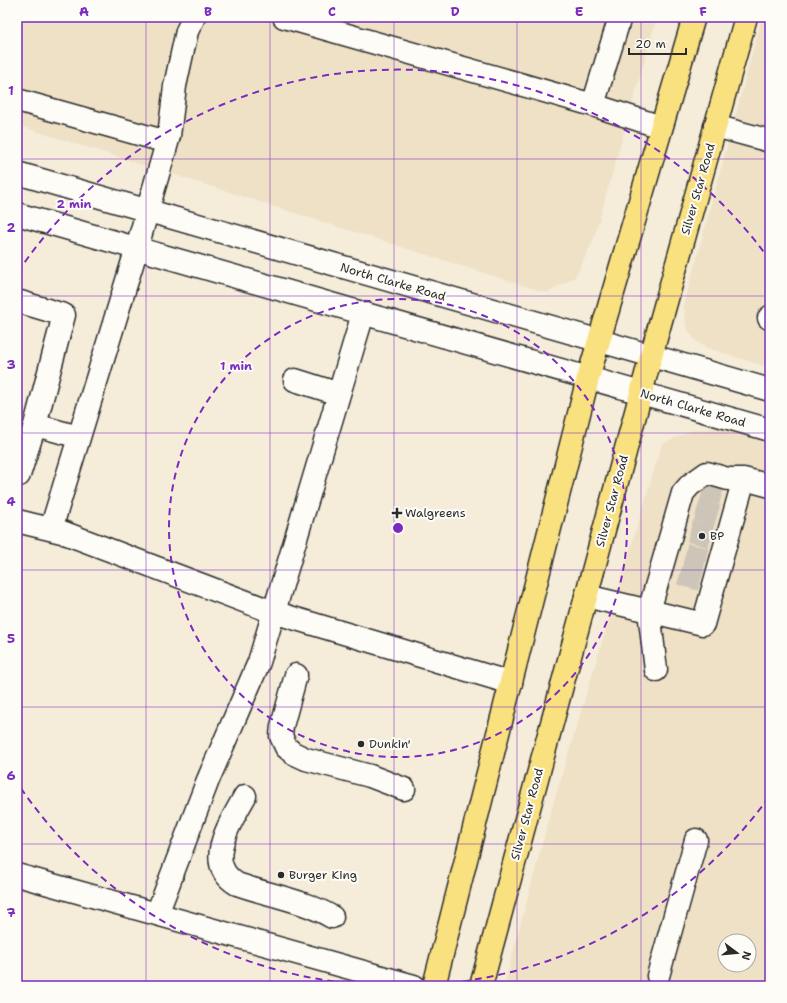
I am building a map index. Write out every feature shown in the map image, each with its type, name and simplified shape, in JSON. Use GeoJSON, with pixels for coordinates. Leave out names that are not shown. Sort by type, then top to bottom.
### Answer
{"type":"FeatureCollection","features":[{"type":"Feature","properties":{"kind":"main road"},"geometry":{"type":"LineString","coordinates":[[434,986],[588,378],[694,17]]}},
{"type":"Feature","properties":{"kind":"main road","name":"Silver Star Road"},"geometry":{"type":"LineString","coordinates":[[480,986],[742,24]]}},
{"type":"Feature","properties":{"kind":"street"},"geometry":{"type":"LineString","coordinates":[[51,529],[167,142],[175,86],[187,31],[194,17]]}},
{"type":"Feature","properties":{"kind":"street"},"geometry":{"type":"LineString","coordinates":[[284,17],[593,105],[661,127]]}},
{"type":"Feature","properties":{"kind":"street"},"geometry":{"type":"LineString","coordinates":[[593,105],[620,17]]}},
{"type":"Feature","properties":{"kind":"street"},"geometry":{"type":"LineString","coordinates":[[17,100],[167,142]]}},
{"type":"Feature","properties":{"kind":"street"},"geometry":{"type":"LineString","coordinates":[[715,126],[770,141]]}},
{"type":"Feature","properties":{"kind":"street","name":"North Clarke Road"},"geometry":{"type":"LineString","coordinates":[[17,173],[770,390]]}},
{"type":"Feature","properties":{"kind":"street","name":"North Clarke Road"},"geometry":{"type":"LineString","coordinates":[[17,214],[770,430]]}},
{"type":"Feature","properties":{"kind":"street"},"geometry":{"type":"LineString","coordinates":[[17,301],[64,315],[35,425],[19,474],[17,474]]}},
{"type":"Feature","properties":{"kind":"street"},"geometry":{"type":"LineString","coordinates":[[156,914],[208,780],[259,662],[363,314]]}},
{"type":"Feature","properties":{"kind":"street"},"geometry":{"type":"LineString","coordinates":[[295,380],[339,394]]}},
{"type":"Feature","properties":{"kind":"street"},"geometry":{"type":"LineString","coordinates":[[35,425],[79,438]]}},
{"type":"Feature","properties":{"kind":"street"},"geometry":{"type":"LineString","coordinates":[[656,670],[649,610],[670,572],[719,539],[707,513],[683,493],[770,486]]}},
{"type":"Feature","properties":{"kind":"street"},"geometry":{"type":"LineString","coordinates":[[586,596],[703,624],[708,582],[682,529],[707,513],[719,489]]}},
{"type":"Feature","properties":{"kind":"street"},"geometry":{"type":"LineString","coordinates":[[17,521],[62,532],[273,612],[511,683]]}},
{"type":"Feature","properties":{"kind":"street"},"geometry":{"type":"LineString","coordinates":[[296,675],[282,726],[281,736],[286,747],[293,753],[306,759],[370,776],[404,789]]}},
{"type":"Feature","properties":{"kind":"street"},"geometry":{"type":"LineString","coordinates":[[245,796],[229,827],[220,853],[220,863],[227,876],[237,884],[309,906],[332,917]]}},
{"type":"Feature","properties":{"kind":"street"},"geometry":{"type":"LineString","coordinates":[[658,976],[696,840]]}},
{"type":"Feature","properties":{"kind":"street"},"geometry":{"type":"LineString","coordinates":[[17,875],[414,986]]}},
{"type":"Feature","properties":{"kind":"shaded area"},"geometry":{"type":"Polygon","coordinates":[[[17,17],[657,17],[593,241],[575,277],[547,293],[17,125],[17,17]]]}},
{"type":"Feature","properties":{"kind":"shaded area"},"geometry":{"type":"Polygon","coordinates":[[[762,17],[770,17],[770,368],[705,347],[695,340],[688,330],[685,320],[684,305],[762,17]]]}},
{"type":"Feature","properties":{"kind":"shaded area"},"geometry":{"type":"Polygon","coordinates":[[[722,427],[770,441],[770,986],[517,986],[505,982],[551,811],[662,444],[691,431],[722,427]]]}},
{"type":"Feature","properties":{"kind":"tunnel"},"geometry":{"type":"LineString","coordinates":[[703,489],[722,494]]}},
{"type":"Feature","properties":{"kind":"tunnel"},"geometry":{"type":"LineString","coordinates":[[697,510],[717,516]]}},
{"type":"Feature","properties":{"kind":"tunnel"},"geometry":{"type":"LineString","coordinates":[[690,531],[712,537]]}},
{"type":"Feature","properties":{"kind":"tunnel"},"geometry":{"type":"LineString","coordinates":[[685,554],[706,559]]}},
{"type":"Feature","properties":{"kind":"tunnel"},"geometry":{"type":"LineString","coordinates":[[680,574],[701,580]]}},
{"type":"Feature","properties":{"kind":"place","name":"Walgreens"},"geometry":{"type":"Point","coordinates":[397,513]}},
{"type":"Feature","properties":{"kind":"place","name":"BP"},"geometry":{"type":"Point","coordinates":[702,536]}},
{"type":"Feature","properties":{"kind":"place","name":"Dunkin'"},"geometry":{"type":"Point","coordinates":[361,744]}},
{"type":"Feature","properties":{"kind":"place","name":"Burger King"},"geometry":{"type":"Point","coordinates":[281,875]}}]}
